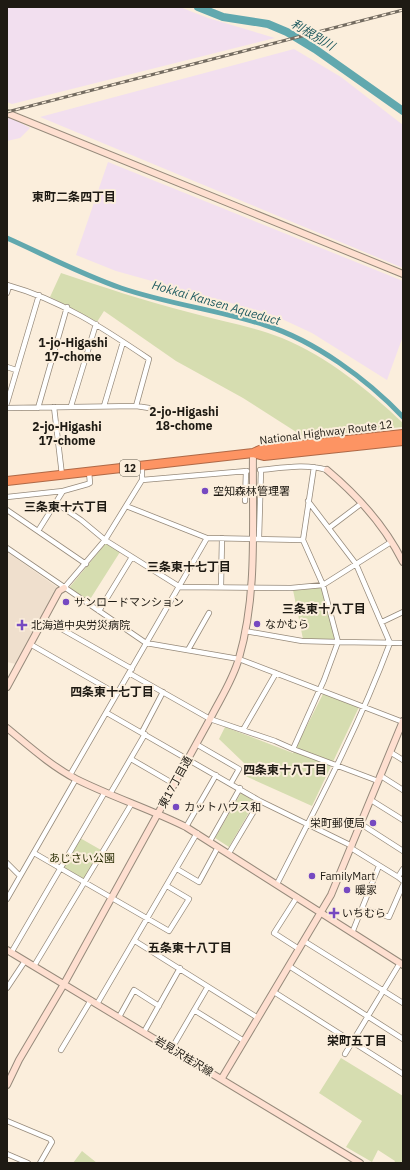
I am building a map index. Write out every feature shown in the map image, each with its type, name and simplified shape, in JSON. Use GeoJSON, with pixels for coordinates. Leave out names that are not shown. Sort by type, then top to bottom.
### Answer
{"type":"FeatureCollection","features":[{"type":"Feature","properties":{"kind":"highway","name":"National Highway Route 12"},"geometry":{"type":"LineString","coordinates":[[7,481],[142,467],[253,453],[262,449],[403,434]]}},
{"type":"Feature","properties":{"kind":"highway","name":"National Highway Route 12"},"geometry":{"type":"LineString","coordinates":[[253,453],[264,456],[403,441]]}},
{"type":"Feature","properties":{"kind":"street"},"geometry":{"type":"LineString","coordinates":[[7,113],[403,274]]}},
{"type":"Feature","properties":{"kind":"street"},"geometry":{"type":"LineString","coordinates":[[7,293],[8,286],[39,295],[67,307],[149,359],[136,406]]}},
{"type":"Feature","properties":{"kind":"street"},"geometry":{"type":"LineString","coordinates":[[7,403],[39,295]]}},
{"type":"Feature","properties":{"kind":"street"},"geometry":{"type":"LineString","coordinates":[[38,408],[67,307]]}},
{"type":"Feature","properties":{"kind":"street"},"geometry":{"type":"LineString","coordinates":[[71,406],[96,324]]}},
{"type":"Feature","properties":{"kind":"street"},"geometry":{"type":"LineString","coordinates":[[104,406],[123,342]]}},
{"type":"Feature","properties":{"kind":"street"},"geometry":{"type":"LineString","coordinates":[[7,367],[16,370]]}},
{"type":"Feature","properties":{"kind":"street"},"geometry":{"type":"LineString","coordinates":[[7,408],[71,406],[136,406],[149,408]]}},
{"type":"Feature","properties":{"kind":"street"},"geometry":{"type":"LineString","coordinates":[[54,407],[62,475]]}},
{"type":"Feature","properties":{"kind":"street","name":"東17丁目通"},"geometry":{"type":"LineString","coordinates":[[7,1085],[8,1077],[64,984],[210,719],[230,681],[239,659],[245,631],[251,587],[253,453]]}},
{"type":"Feature","properties":{"kind":"street"},"geometry":{"type":"LineString","coordinates":[[7,687],[59,591],[64,588],[106,540],[142,480],[142,467]]}},
{"type":"Feature","properties":{"kind":"street"},"geometry":{"type":"LineString","coordinates":[[259,538],[261,470],[314,467],[327,470],[362,503],[391,542],[403,562]]}},
{"type":"Feature","properties":{"kind":"street"},"geometry":{"type":"LineString","coordinates":[[293,749],[320,690],[338,642],[322,585],[303,540],[314,467]]}},
{"type":"Feature","properties":{"kind":"street"},"geometry":{"type":"LineString","coordinates":[[142,480],[246,471],[245,502]]}},
{"type":"Feature","properties":{"kind":"street"},"geometry":{"type":"LineString","coordinates":[[7,497],[63,491],[88,484],[90,482],[90,472]]}},
{"type":"Feature","properties":{"kind":"street"},"geometry":{"type":"LineString","coordinates":[[38,531],[63,491]]}},
{"type":"Feature","properties":{"kind":"street"},"geometry":{"type":"LineString","coordinates":[[277,884],[365,708],[390,643],[356,564],[308,501]]}},
{"type":"Feature","properties":{"kind":"street"},"geometry":{"type":"LineString","coordinates":[[56,503],[81,520],[106,540],[180,587],[220,586],[291,588],[322,585],[391,542]]}},
{"type":"Feature","properties":{"kind":"street"},"geometry":{"type":"LineString","coordinates":[[329,528],[362,503]]}},
{"type":"Feature","properties":{"kind":"street"},"geometry":{"type":"LineString","coordinates":[[126,506],[207,538],[303,540]]}},
{"type":"Feature","properties":{"kind":"street"},"geometry":{"type":"LineString","coordinates":[[7,510],[86,564]]}},
{"type":"Feature","properties":{"kind":"street"},"geometry":{"type":"LineString","coordinates":[[70,775],[207,538]]}},
{"type":"Feature","properties":{"kind":"street"},"geometry":{"type":"LineString","coordinates":[[220,586],[222,538]]}},
{"type":"Feature","properties":{"kind":"street"},"geometry":{"type":"LineString","coordinates":[[7,548],[146,643],[239,659],[365,708],[403,721],[352,847],[322,912],[222,1078]]}},
{"type":"Feature","properties":{"kind":"street"},"geometry":{"type":"LineString","coordinates":[[99,611],[132,557]]}},
{"type":"Feature","properties":{"kind":"street"},"geometry":{"type":"LineString","coordinates":[[382,622],[403,612]]}},
{"type":"Feature","properties":{"kind":"street"},"geometry":{"type":"LineString","coordinates":[[188,650],[209,613]]}},
{"type":"Feature","properties":{"kind":"street"},"geometry":{"type":"LineString","coordinates":[[44,619],[210,719],[275,740],[293,749],[337,766],[380,778],[403,790]]}},
{"type":"Feature","properties":{"kind":"street"},"geometry":{"type":"LineString","coordinates":[[245,631],[302,640],[403,643]]}},
{"type":"Feature","properties":{"kind":"street"},"geometry":{"type":"LineString","coordinates":[[30,644],[117,694]]}},
{"type":"Feature","properties":{"kind":"street"},"geometry":{"type":"LineString","coordinates":[[243,730],[276,673]]}},
{"type":"Feature","properties":{"kind":"street"},"geometry":{"type":"LineString","coordinates":[[9,951],[107,793],[131,759],[163,692]]}},
{"type":"Feature","properties":{"kind":"street"},"geometry":{"type":"LineString","coordinates":[[107,713],[260,800],[352,847],[403,881]]}},
{"type":"Feature","properties":{"kind":"street"},"geometry":{"type":"LineString","coordinates":[[7,728],[48,762],[76,779],[158,813],[197,833],[401,964],[383,990],[345,1054]]}},
{"type":"Feature","properties":{"kind":"street"},"geometry":{"type":"LineString","coordinates":[[196,744],[239,769],[231,783]]}},
{"type":"Feature","properties":{"kind":"street"},"geometry":{"type":"LineString","coordinates":[[390,752],[403,760]]}},
{"type":"Feature","properties":{"kind":"street"},"geometry":{"type":"LineString","coordinates":[[131,759],[174,784]]}},
{"type":"Feature","properties":{"kind":"street"},"geometry":{"type":"LineString","coordinates":[[186,827],[216,775]]}},
{"type":"Feature","properties":{"kind":"street"},"geometry":{"type":"LineString","coordinates":[[7,899],[76,779]]}},
{"type":"Feature","properties":{"kind":"street"},"geometry":{"type":"LineString","coordinates":[[210,841],[240,788]]}},
{"type":"Feature","properties":{"kind":"street"},"geometry":{"type":"LineString","coordinates":[[229,853],[260,800]]}},
{"type":"Feature","properties":{"kind":"street"},"geometry":{"type":"LineString","coordinates":[[371,800],[403,820]]}},
{"type":"Feature","properties":{"kind":"street"},"geometry":{"type":"LineString","coordinates":[[34,966],[132,803]]}},
{"type":"Feature","properties":{"kind":"street"},"geometry":{"type":"LineString","coordinates":[[361,824],[403,851]]}},
{"type":"Feature","properties":{"kind":"street"},"geometry":{"type":"LineString","coordinates":[[97,1004],[197,833]]}},
{"type":"Feature","properties":{"kind":"street"},"geometry":{"type":"LineString","coordinates":[[177,869],[199,882],[218,847]]}},
{"type":"Feature","properties":{"kind":"street"},"geometry":{"type":"LineString","coordinates":[[34,853],[169,931],[189,899],[167,886]]}},
{"type":"Feature","properties":{"kind":"street"},"geometry":{"type":"LineString","coordinates":[[7,863],[20,876]]}},
{"type":"Feature","properties":{"kind":"street"},"geometry":{"type":"LineString","coordinates":[[352,933],[379,866]]}},
{"type":"Feature","properties":{"kind":"street"},"geometry":{"type":"LineString","coordinates":[[398,878],[403,869]]}},
{"type":"Feature","properties":{"kind":"street"},"geometry":{"type":"LineString","coordinates":[[362,908],[389,917],[403,885]]}},
{"type":"Feature","properties":{"kind":"street"},"geometry":{"type":"LineString","coordinates":[[297,897],[274,933],[299,949]]}},
{"type":"Feature","properties":{"kind":"street"},"geometry":{"type":"LineString","coordinates":[[135,941],[258,1018]]}},
{"type":"Feature","properties":{"kind":"street"},"geometry":{"type":"LineString","coordinates":[[304,941],[403,1003]]}},
{"type":"Feature","properties":{"kind":"street","name":"岩見沢桂沢線"},"geometry":{"type":"LineString","coordinates":[[9,951],[222,1078],[360,1163]]}},
{"type":"Feature","properties":{"kind":"street"},"geometry":{"type":"LineString","coordinates":[[7,988],[24,961]]}},
{"type":"Feature","properties":{"kind":"street"},"geometry":{"type":"LineString","coordinates":[[289,966],[403,1039]]}},
{"type":"Feature","properties":{"kind":"street"},"geometry":{"type":"LineString","coordinates":[[144,1032],[180,968]]}},
{"type":"Feature","properties":{"kind":"street"},"geometry":{"type":"LineString","coordinates":[[172,1048],[208,988]]}},
{"type":"Feature","properties":{"kind":"street"},"geometry":{"type":"LineString","coordinates":[[119,1017],[134,990],[159,1006]]}},
{"type":"Feature","properties":{"kind":"street"},"geometry":{"type":"LineString","coordinates":[[274,992],[403,1074]]}},
{"type":"Feature","properties":{"kind":"street"},"geometry":{"type":"LineString","coordinates":[[61,1050],[91,1000]]}},
{"type":"Feature","properties":{"kind":"street"},"geometry":{"type":"LineString","coordinates":[[194,1010],[244,1041]]}},
{"type":"Feature","properties":{"kind":"street"},"geometry":{"type":"LineString","coordinates":[[7,1121],[50,1139],[52,1142],[40,1163]]}},
{"type":"Feature","properties":{"kind":"street"},"geometry":{"type":"LineString","coordinates":[[7,1154],[28,1163]]}},
{"type":"Feature","properties":{"kind":"shaded area"},"geometry":{"type":"Polygon","coordinates":[[[7,7],[180,7],[208,18],[275,38],[12,104],[7,102],[7,7]]]}},
{"type":"Feature","properties":{"kind":"shaded area"},"geometry":{"type":"Polygon","coordinates":[[[294,49],[341,77],[403,125],[403,268],[40,117],[294,49]]]}},
{"type":"Feature","properties":{"kind":"shaded area"},"geometry":{"type":"Polygon","coordinates":[[[10,117],[30,128],[20,138],[7,141],[7,118],[10,117]]]}},
{"type":"Feature","properties":{"kind":"shaded area"},"geometry":{"type":"Polygon","coordinates":[[[108,162],[403,281],[403,336],[387,380],[312,333],[284,320],[260,311],[116,271],[76,255],[108,162]]]}},
{"type":"Feature","properties":{"kind":"shaded area","name":"北海道中央労災病院"},"geometry":{"type":"Polygon","coordinates":[[[7,552],[57,587],[16,664],[7,662],[7,552]]]}},
{"type":"Feature","properties":{"kind":"green space"},"geometry":{"type":"Polygon","coordinates":[[[61,273],[108,289],[248,327],[282,338],[331,364],[361,386],[403,423],[403,427],[304,437],[243,398],[176,361],[104,311],[97,322],[50,297],[61,273]]]}},
{"type":"Feature","properties":{"kind":"green space"},"geometry":{"type":"Polygon","coordinates":[[[106,543],[120,552],[89,601],[69,588],[106,543]]]}},
{"type":"Feature","properties":{"kind":"green space"},"geometry":{"type":"Polygon","coordinates":[[[321,587],[336,640],[303,639],[293,590],[321,587]]]}},
{"type":"Feature","properties":{"kind":"green space"},"geometry":{"type":"Polygon","coordinates":[[[324,692],[359,707],[312,806],[243,775],[244,763],[219,739],[225,727],[293,753],[324,692]]]}},
{"type":"Feature","properties":{"kind":"green space"},"geometry":{"type":"Polygon","coordinates":[[[241,793],[255,802],[229,847],[215,838],[241,793]]]}},
{"type":"Feature","properties":{"kind":"green space","name":"あじさい公園"},"geometry":{"type":"Polygon","coordinates":[[[80,838],[101,850],[84,879],[63,867],[80,838]]]}},
{"type":"Feature","properties":{"kind":"green space"},"geometry":{"type":"Polygon","coordinates":[[[341,1058],[403,1096],[403,1163],[394,1163],[395,1161],[378,1150],[372,1162],[346,1147],[362,1121],[319,1093],[341,1058]]]}},
{"type":"Feature","properties":{"kind":"green space"},"geometry":{"type":"Polygon","coordinates":[[[82,1151],[97,1163],[73,1163],[82,1151]]]}},
{"type":"Feature","properties":{"kind":"waterway","name":"利根別川"},"geometry":{"type":"LineString","coordinates":[[198,7],[223,17],[268,24],[287,32],[315,49],[403,111]]}},
{"type":"Feature","properties":{"kind":"waterway","name":"Hokkai Kansen Aqueduct"},"geometry":{"type":"LineString","coordinates":[[7,238],[106,283],[139,294],[229,315],[284,332],[321,351],[357,375],[403,417]]}},
{"type":"Feature","properties":{"kind":"railway"},"geometry":{"type":"LineString","coordinates":[[7,112],[403,10]]}},
{"type":"Feature","properties":{"kind":"place","name":"空知森林管理署"},"geometry":{"type":"Point","coordinates":[205,491]}},
{"type":"Feature","properties":{"kind":"place","name":"サンロードマンション"},"geometry":{"type":"Point","coordinates":[66,602]}},
{"type":"Feature","properties":{"kind":"place","name":"なかむら"},"geometry":{"type":"Point","coordinates":[257,624]}},
{"type":"Feature","properties":{"kind":"place","name":"北海道中央労災病院"},"geometry":{"type":"Point","coordinates":[22,625]}},
{"type":"Feature","properties":{"kind":"place","name":"カットハウス和"},"geometry":{"type":"Point","coordinates":[176,807]}},
{"type":"Feature","properties":{"kind":"place","name":"栄町郵便局"},"geometry":{"type":"Point","coordinates":[373,823]}},
{"type":"Feature","properties":{"kind":"place","name":"FamilyMart"},"geometry":{"type":"Point","coordinates":[312,876]}},
{"type":"Feature","properties":{"kind":"place","name":"暖家"},"geometry":{"type":"Point","coordinates":[347,890]}},
{"type":"Feature","properties":{"kind":"place","name":"いちむら"},"geometry":{"type":"Point","coordinates":[334,913]}},
{"type":"Feature","properties":{"kind":"district","name":"東町二条四丁目"},"geometry":{"type":"Point","coordinates":[74,197]}},
{"type":"Feature","properties":{"kind":"district","name":"1-jo-Higashi 17-chome"},"geometry":{"type":"Point","coordinates":[73,350]}},
{"type":"Feature","properties":{"kind":"district","name":"2-jo-Higashi 18-chome"},"geometry":{"type":"Point","coordinates":[184,419]}},
{"type":"Feature","properties":{"kind":"district","name":"2-jo-Higashi 17-chome"},"geometry":{"type":"Point","coordinates":[67,434]}},
{"type":"Feature","properties":{"kind":"district","name":"三条東十六丁目"},"geometry":{"type":"Point","coordinates":[66,507]}},
{"type":"Feature","properties":{"kind":"district","name":"三条東十七丁目"},"geometry":{"type":"Point","coordinates":[189,567]}},
{"type":"Feature","properties":{"kind":"district","name":"三条東十八丁目"},"geometry":{"type":"Point","coordinates":[324,609]}},
{"type":"Feature","properties":{"kind":"district","name":"四条東十七丁目"},"geometry":{"type":"Point","coordinates":[112,692]}},
{"type":"Feature","properties":{"kind":"district","name":"四条東十八丁目"},"geometry":{"type":"Point","coordinates":[285,770]}},
{"type":"Feature","properties":{"kind":"district","name":"五条東十八丁目"},"geometry":{"type":"Point","coordinates":[190,948]}},
{"type":"Feature","properties":{"kind":"district","name":"栄町五丁目"},"geometry":{"type":"Point","coordinates":[357,1041]}}]}
